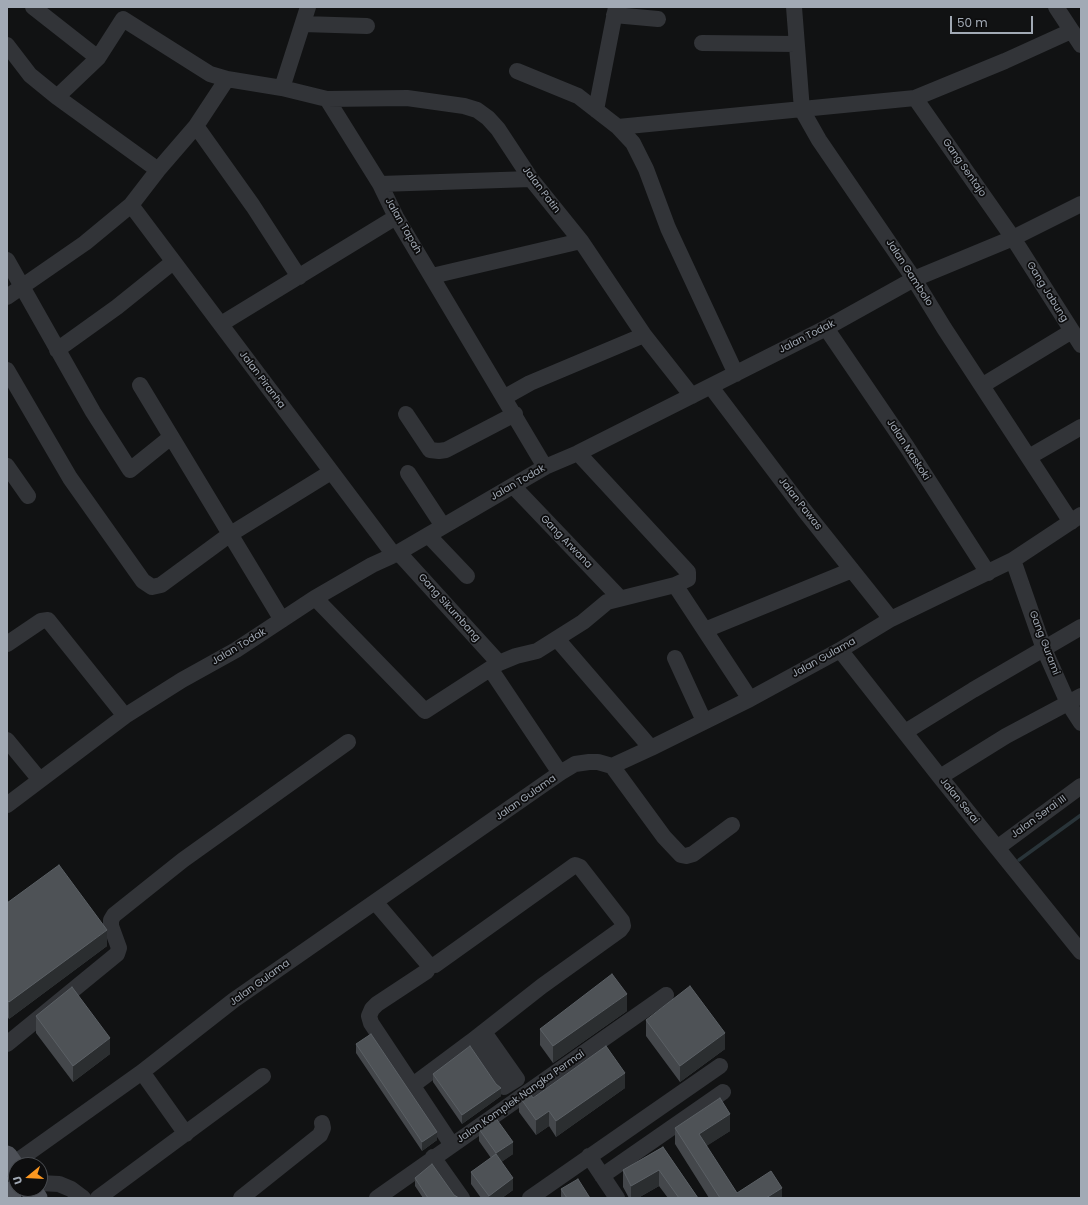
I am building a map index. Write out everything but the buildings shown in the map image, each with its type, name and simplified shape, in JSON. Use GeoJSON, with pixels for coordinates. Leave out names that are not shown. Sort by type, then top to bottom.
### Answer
{"type":"FeatureCollection","features":[{"type":"Feature","properties":{"kind":"main road"},"geometry":{"type":"LineString","coordinates":[[7,1192],[11,1198]]}},
{"type":"Feature","properties":{"kind":"street"},"geometry":{"type":"LineString","coordinates":[[33,7],[98,58]]}},
{"type":"Feature","properties":{"kind":"street"},"geometry":{"type":"LineString","coordinates":[[282,88],[308,7]]}},
{"type":"Feature","properties":{"kind":"street","name":"Jalan Gambolo"},"geometry":{"type":"LineString","coordinates":[[794,7],[802,110],[819,140],[914,279],[944,328],[983,385],[1029,457],[1076,518]]}},
{"type":"Feature","properties":{"kind":"street"},"geometry":{"type":"LineString","coordinates":[[1056,7],[1081,46]]}},
{"type":"Feature","properties":{"kind":"street"},"geometry":{"type":"LineString","coordinates":[[596,110],[615,11],[658,19]]}},
{"type":"Feature","properties":{"kind":"street"},"geometry":{"type":"LineString","coordinates":[[57,97],[98,58],[123,19],[210,74],[227,79],[282,88],[327,99]]}},
{"type":"Feature","properties":{"kind":"street"},"geometry":{"type":"LineString","coordinates":[[303,24],[367,26]]}},
{"type":"Feature","properties":{"kind":"street"},"geometry":{"type":"LineString","coordinates":[[618,127],[915,98],[1005,61],[1071,31]]}},
{"type":"Feature","properties":{"kind":"street"},"geometry":{"type":"LineString","coordinates":[[702,43],[796,44]]}},
{"type":"Feature","properties":{"kind":"street"},"geometry":{"type":"LineString","coordinates":[[7,45],[30,75],[57,97],[158,170]]}},
{"type":"Feature","properties":{"kind":"street"},"geometry":{"type":"LineString","coordinates":[[517,71],[567,90],[618,127],[639,152],[668,228],[736,374]]}},
{"type":"Feature","properties":{"kind":"street"},"geometry":{"type":"LineString","coordinates":[[7,297],[85,243],[131,205],[158,170],[196,126],[227,79]]}},
{"type":"Feature","properties":{"kind":"street","name":"Jalan Patin"},"geometry":{"type":"LineString","coordinates":[[327,99],[407,98],[464,106],[477,110],[488,118],[498,129],[531,179],[581,241],[644,335],[692,396]]}},
{"type":"Feature","properties":{"kind":"street","name":"Gang Sentajo"},"geometry":{"type":"LineString","coordinates":[[915,98],[1013,238]]}},
{"type":"Feature","properties":{"kind":"street","name":"Jalan Tapah"},"geometry":{"type":"LineString","coordinates":[[327,99],[380,184],[396,217],[515,414],[545,467]]}},
{"type":"Feature","properties":{"kind":"street"},"geometry":{"type":"LineString","coordinates":[[196,126],[253,206],[299,277]]}},
{"type":"Feature","properties":{"kind":"street"},"geometry":{"type":"LineString","coordinates":[[380,184],[531,179]]}},
{"type":"Feature","properties":{"kind":"street","name":"Jalan Todak"},"geometry":{"type":"LineString","coordinates":[[7,805],[125,716],[182,680],[236,650],[315,598],[372,565],[396,554],[545,467],[578,453],[736,374],[826,328],[914,279],[1013,238],[1081,204]]}},
{"type":"Feature","properties":{"kind":"street","name":"Jalan Piranha"},"geometry":{"type":"LineString","coordinates":[[131,205],[172,262],[221,324],[331,472],[396,554]]}},
{"type":"Feature","properties":{"kind":"street"},"geometry":{"type":"LineString","coordinates":[[221,324],[396,217]]}},
{"type":"Feature","properties":{"kind":"street","name":"Gang Jabung"},"geometry":{"type":"LineString","coordinates":[[1013,238],[1081,346]]}},
{"type":"Feature","properties":{"kind":"street"},"geometry":{"type":"LineString","coordinates":[[432,276],[581,241]]}},
{"type":"Feature","properties":{"kind":"street"},"geometry":{"type":"LineString","coordinates":[[7,260],[93,412],[130,470],[171,437]]}},
{"type":"Feature","properties":{"kind":"street"},"geometry":{"type":"LineString","coordinates":[[58,350],[117,307],[172,262]]}},
{"type":"Feature","properties":{"kind":"street","name":"Jalan Maskoki"},"geometry":{"type":"LineString","coordinates":[[826,328],[907,447],[988,573]]}},
{"type":"Feature","properties":{"kind":"street"},"geometry":{"type":"LineString","coordinates":[[983,385],[1072,331]]}},
{"type":"Feature","properties":{"kind":"street"},"geometry":{"type":"LineString","coordinates":[[505,398],[530,383],[644,335]]}},
{"type":"Feature","properties":{"kind":"street"},"geometry":{"type":"LineString","coordinates":[[7,370],[70,478],[143,581],[149,586],[155,587],[161,585],[229,535],[331,472]]}},
{"type":"Feature","properties":{"kind":"street"},"geometry":{"type":"LineString","coordinates":[[140,386],[229,535],[282,620]]}},
{"type":"Feature","properties":{"kind":"street","name":"Jalan Pawas"},"geometry":{"type":"LineString","coordinates":[[710,387],[804,510],[891,619]]}},
{"type":"Feature","properties":{"kind":"street"},"geometry":{"type":"LineString","coordinates":[[406,414],[430,450],[439,451],[446,450],[515,414]]}},
{"type":"Feature","properties":{"kind":"street"},"geometry":{"type":"LineString","coordinates":[[1029,457],[1081,427]]}},
{"type":"Feature","properties":{"kind":"street"},"geometry":{"type":"LineString","coordinates":[[315,598],[425,710],[495,666],[516,656],[537,651],[583,622],[607,602],[675,585],[688,578],[688,572],[578,453]]}},
{"type":"Feature","properties":{"kind":"street"},"geometry":{"type":"LineString","coordinates":[[7,466],[28,496]]}},
{"type":"Feature","properties":{"kind":"street"},"geometry":{"type":"LineString","coordinates":[[408,473],[443,526]]}},
{"type":"Feature","properties":{"kind":"street","name":"Gang Arwana"},"geometry":{"type":"LineString","coordinates":[[513,486],[620,598]]}},
{"type":"Feature","properties":{"kind":"street","name":"Jalan Gulama"},"geometry":{"type":"LineString","coordinates":[[21,1157],[142,1072],[234,1000],[376,903],[560,773],[575,764],[589,762],[598,762],[612,766],[651,748],[750,699],[840,650],[891,619],[1013,560],[1076,518]]}},
{"type":"Feature","properties":{"kind":"street"},"geometry":{"type":"LineString","coordinates":[[428,535],[467,576]]}},
{"type":"Feature","properties":{"kind":"street","name":"Gang Sikumbang"},"geometry":{"type":"LineString","coordinates":[[396,554],[495,666],[560,773]]}},
{"type":"Feature","properties":{"kind":"street","name":"Gang Gurami"},"geometry":{"type":"LineString","coordinates":[[1013,560],[1044,649],[1075,699],[1081,723]]}},
{"type":"Feature","properties":{"kind":"street"},"geometry":{"type":"LineString","coordinates":[[705,630],[852,570]]}},
{"type":"Feature","properties":{"kind":"street"},"geometry":{"type":"LineString","coordinates":[[675,585],[750,699]]}},
{"type":"Feature","properties":{"kind":"street"},"geometry":{"type":"LineString","coordinates":[[7,644],[41,621],[48,620],[125,716]]}},
{"type":"Feature","properties":{"kind":"street"},"geometry":{"type":"LineString","coordinates":[[906,732],[973,690],[1081,627]]}},
{"type":"Feature","properties":{"kind":"street"},"geometry":{"type":"LineString","coordinates":[[556,639],[651,748]]}},
{"type":"Feature","properties":{"kind":"street","name":"Jalan Serai"},"geometry":{"type":"LineString","coordinates":[[840,650],[997,848],[1076,934],[1081,952]]}},
{"type":"Feature","properties":{"kind":"street"},"geometry":{"type":"LineString","coordinates":[[675,658],[704,721]]}},
{"type":"Feature","properties":{"kind":"street"},"geometry":{"type":"LineString","coordinates":[[940,777],[1006,736],[1075,699]]}},
{"type":"Feature","properties":{"kind":"street"},"geometry":{"type":"LineString","coordinates":[[7,740],[40,780]]}},
{"type":"Feature","properties":{"kind":"street"},"geometry":{"type":"LineString","coordinates":[[7,1044],[117,954],[119,948],[111,926],[111,920],[114,914],[183,860],[348,742]]}},
{"type":"Feature","properties":{"kind":"street"},"geometry":{"type":"LineString","coordinates":[[612,766],[664,837],[681,855],[686,856],[693,854],[732,826]]}},
{"type":"Feature","properties":{"kind":"street","name":"Jalan Serai III"},"geometry":{"type":"LineString","coordinates":[[997,848],[1081,786]]}},
{"type":"Feature","properties":{"kind":"street"},"geometry":{"type":"LineString","coordinates":[[414,1085],[542,986],[620,930],[623,926],[622,921],[580,867],[575,865],[372,1009],[369,1016],[371,1023],[414,1085],[448,1139]]}},
{"type":"Feature","properties":{"kind":"street"},"geometry":{"type":"LineString","coordinates":[[376,903],[430,967]]}},
{"type":"Feature","properties":{"kind":"street","name":"Jalan Komplek Nangka Permai"},"geometry":{"type":"LineString","coordinates":[[377,1198],[433,1157],[666,996]]}},
{"type":"Feature","properties":{"kind":"street"},"geometry":{"type":"LineString","coordinates":[[530,1198],[591,1158],[720,1066]]}},
{"type":"Feature","properties":{"kind":"street"},"geometry":{"type":"LineString","coordinates":[[142,1072],[186,1134]]}},
{"type":"Feature","properties":{"kind":"street"},"geometry":{"type":"LineString","coordinates":[[98,1198],[263,1076]]}},
{"type":"Feature","properties":{"kind":"street"},"geometry":{"type":"LineString","coordinates":[[602,1176],[723,1092]]}},
{"type":"Feature","properties":{"kind":"street"},"geometry":{"type":"LineString","coordinates":[[241,1198],[320,1135],[323,1128],[322,1123]]}},
{"type":"Feature","properties":{"kind":"street"},"geometry":{"type":"LineString","coordinates":[[433,1157],[462,1198]]}},
{"type":"Feature","properties":{"kind":"street"},"geometry":{"type":"LineString","coordinates":[[591,1158],[617,1198]]}},
{"type":"Feature","properties":{"kind":"street"},"geometry":{"type":"LineString","coordinates":[[48,1183],[59,1184],[70,1189],[83,1198]]}},
{"type":"Feature","properties":{"kind":"waterway"},"geometry":{"type":"LineString","coordinates":[[1019,860],[1081,815]]}}]}
